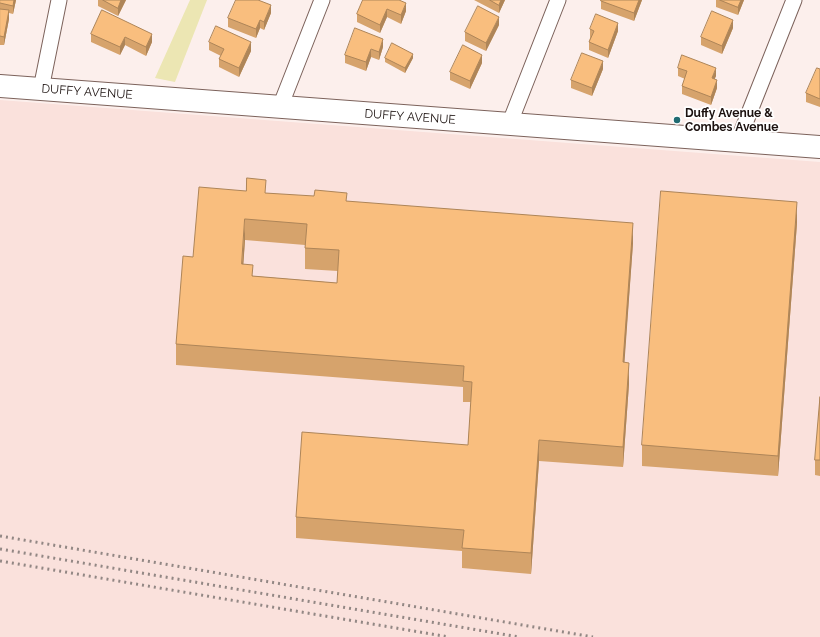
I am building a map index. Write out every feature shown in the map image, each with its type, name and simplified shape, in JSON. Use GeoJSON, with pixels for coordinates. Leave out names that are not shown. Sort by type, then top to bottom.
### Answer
{"type":"FeatureCollection","features":[{"type":"Feature","properties":{"kind":"street"},"geometry":{"type":"LineString","coordinates":[[41,89],[59,0]]}},
{"type":"Feature","properties":{"kind":"street"},"geometry":{"type":"LineString","coordinates":[[280,107],[322,0]]}},
{"type":"Feature","properties":{"kind":"street"},"geometry":{"type":"LineString","coordinates":[[509,124],[558,0]]}},
{"type":"Feature","properties":{"kind":"street"},"geometry":{"type":"LineString","coordinates":[[738,141],[794,0]]}},
{"type":"Feature","properties":{"kind":"street","name":"DUFFY AVENUE"},"geometry":{"type":"LineString","coordinates":[[0,86],[820,147]]}},
{"type":"Feature","properties":{"kind":"shaded area"},"geometry":{"type":"Polygon","coordinates":[[[190,0],[207,0],[175,82],[155,78],[190,0]]]}},
{"type":"Feature","properties":{"kind":"shaded area"},"geometry":{"type":"Polygon","coordinates":[[[0,100],[820,162],[820,637],[0,637],[0,100]]]}},
{"type":"Feature","properties":{"kind":"building"},"geometry":{"type":"Polygon","coordinates":[[[0,0],[14,0],[13,6],[0,3],[0,0]]]}},
{"type":"Feature","properties":{"kind":"building"},"geometry":{"type":"Polygon","coordinates":[[[103,0],[121,0],[118,8],[103,0]]]}},
{"type":"Feature","properties":{"kind":"building"},"geometry":{"type":"Polygon","coordinates":[[[236,0],[258,0],[271,5],[264,22],[260,20],[256,29],[228,18],[236,0]]]}},
{"type":"Feature","properties":{"kind":"building"},"geometry":{"type":"Polygon","coordinates":[[[363,0],[399,0],[406,3],[401,15],[387,9],[380,25],[357,14],[363,0]]]}},
{"type":"Feature","properties":{"kind":"building"},"geometry":{"type":"Polygon","coordinates":[[[490,0],[501,0],[499,5],[490,0]]]}},
{"type":"Feature","properties":{"kind":"building"},"geometry":{"type":"Polygon","coordinates":[[[601,0],[639,0],[634,13],[601,0]]]}},
{"type":"Feature","properties":{"kind":"building"},"geometry":{"type":"Polygon","coordinates":[[[720,0],[741,0],[738,7],[720,0]]]}},
{"type":"Feature","properties":{"kind":"building"},"geometry":{"type":"Polygon","coordinates":[[[478,6],[499,17],[486,43],[465,32],[478,6]]]}},
{"type":"Feature","properties":{"kind":"building"},"geometry":{"type":"Polygon","coordinates":[[[0,9],[9,10],[4,37],[0,36],[0,9]]]}},
{"type":"Feature","properties":{"kind":"building"},"geometry":{"type":"Polygon","coordinates":[[[102,10],[152,34],[146,47],[125,37],[120,47],[91,34],[102,10]]]}},
{"type":"Feature","properties":{"kind":"building"},"geometry":{"type":"Polygon","coordinates":[[[712,11],[733,20],[722,46],[701,37],[712,11]]]}},
{"type":"Feature","properties":{"kind":"building"},"geometry":{"type":"Polygon","coordinates":[[[596,14],[618,23],[608,50],[589,42],[594,31],[590,29],[596,14]]]}},
{"type":"Feature","properties":{"kind":"building"},"geometry":{"type":"Polygon","coordinates":[[[216,26],[251,42],[239,68],[219,59],[224,49],[209,42],[216,26]]]}},
{"type":"Feature","properties":{"kind":"building"},"geometry":{"type":"Polygon","coordinates":[[[355,28],[383,39],[379,52],[371,49],[366,62],[345,55],[355,28]]]}},
{"type":"Feature","properties":{"kind":"building"},"geometry":{"type":"Polygon","coordinates":[[[392,43],[413,54],[405,68],[385,58],[392,43]]]}},
{"type":"Feature","properties":{"kind":"building"},"geometry":{"type":"Polygon","coordinates":[[[463,45],[482,55],[470,81],[450,72],[463,45]]]}},
{"type":"Feature","properties":{"kind":"building"},"geometry":{"type":"Polygon","coordinates":[[[582,53],[603,61],[592,88],[571,80],[582,53]]]}},
{"type":"Feature","properties":{"kind":"building"},"geometry":{"type":"Polygon","coordinates":[[[682,55],[716,68],[712,78],[717,80],[711,97],[682,86],[687,71],[678,68],[682,55]]]}},
{"type":"Feature","properties":{"kind":"building"},"geometry":{"type":"Polygon","coordinates":[[[817,68],[820,69],[820,99],[806,93],[817,68]]]}},
{"type":"Feature","properties":{"kind":"building"},"geometry":{"type":"Polygon","coordinates":[[[247,178],[266,180],[265,193],[314,196],[315,190],[347,193],[346,201],[633,223],[623,362],[629,363],[623,447],[539,440],[531,553],[462,548],[464,530],[296,517],[302,432],[468,445],[472,382],[463,381],[464,366],[176,344],[183,256],[193,257],[199,187],[246,191],[247,178]],[[245,219],[242,264],[253,265],[252,276],[337,283],[339,250],[305,248],[307,224],[245,219]]]}},
{"type":"Feature","properties":{"kind":"building"},"geometry":{"type":"Polygon","coordinates":[[[661,191],[797,202],[778,456],[642,445],[661,191]]]}},
{"type":"Feature","properties":{"kind":"building"},"geometry":{"type":"Polygon","coordinates":[[[820,397],[820,460],[815,460],[820,397]]]}},
{"type":"Feature","properties":{"kind":"railway"},"geometry":{"type":"LineString","coordinates":[[0,536],[593,637]]}},
{"type":"Feature","properties":{"kind":"railway"},"geometry":{"type":"LineString","coordinates":[[0,549],[519,637]]}},
{"type":"Feature","properties":{"kind":"railway"},"geometry":{"type":"LineString","coordinates":[[0,561],[449,637]]}},
{"type":"Feature","properties":{"kind":"place","name":"Duffy Avenue & Combes Avenue"},"geometry":{"type":"Point","coordinates":[677,120]}}]}
